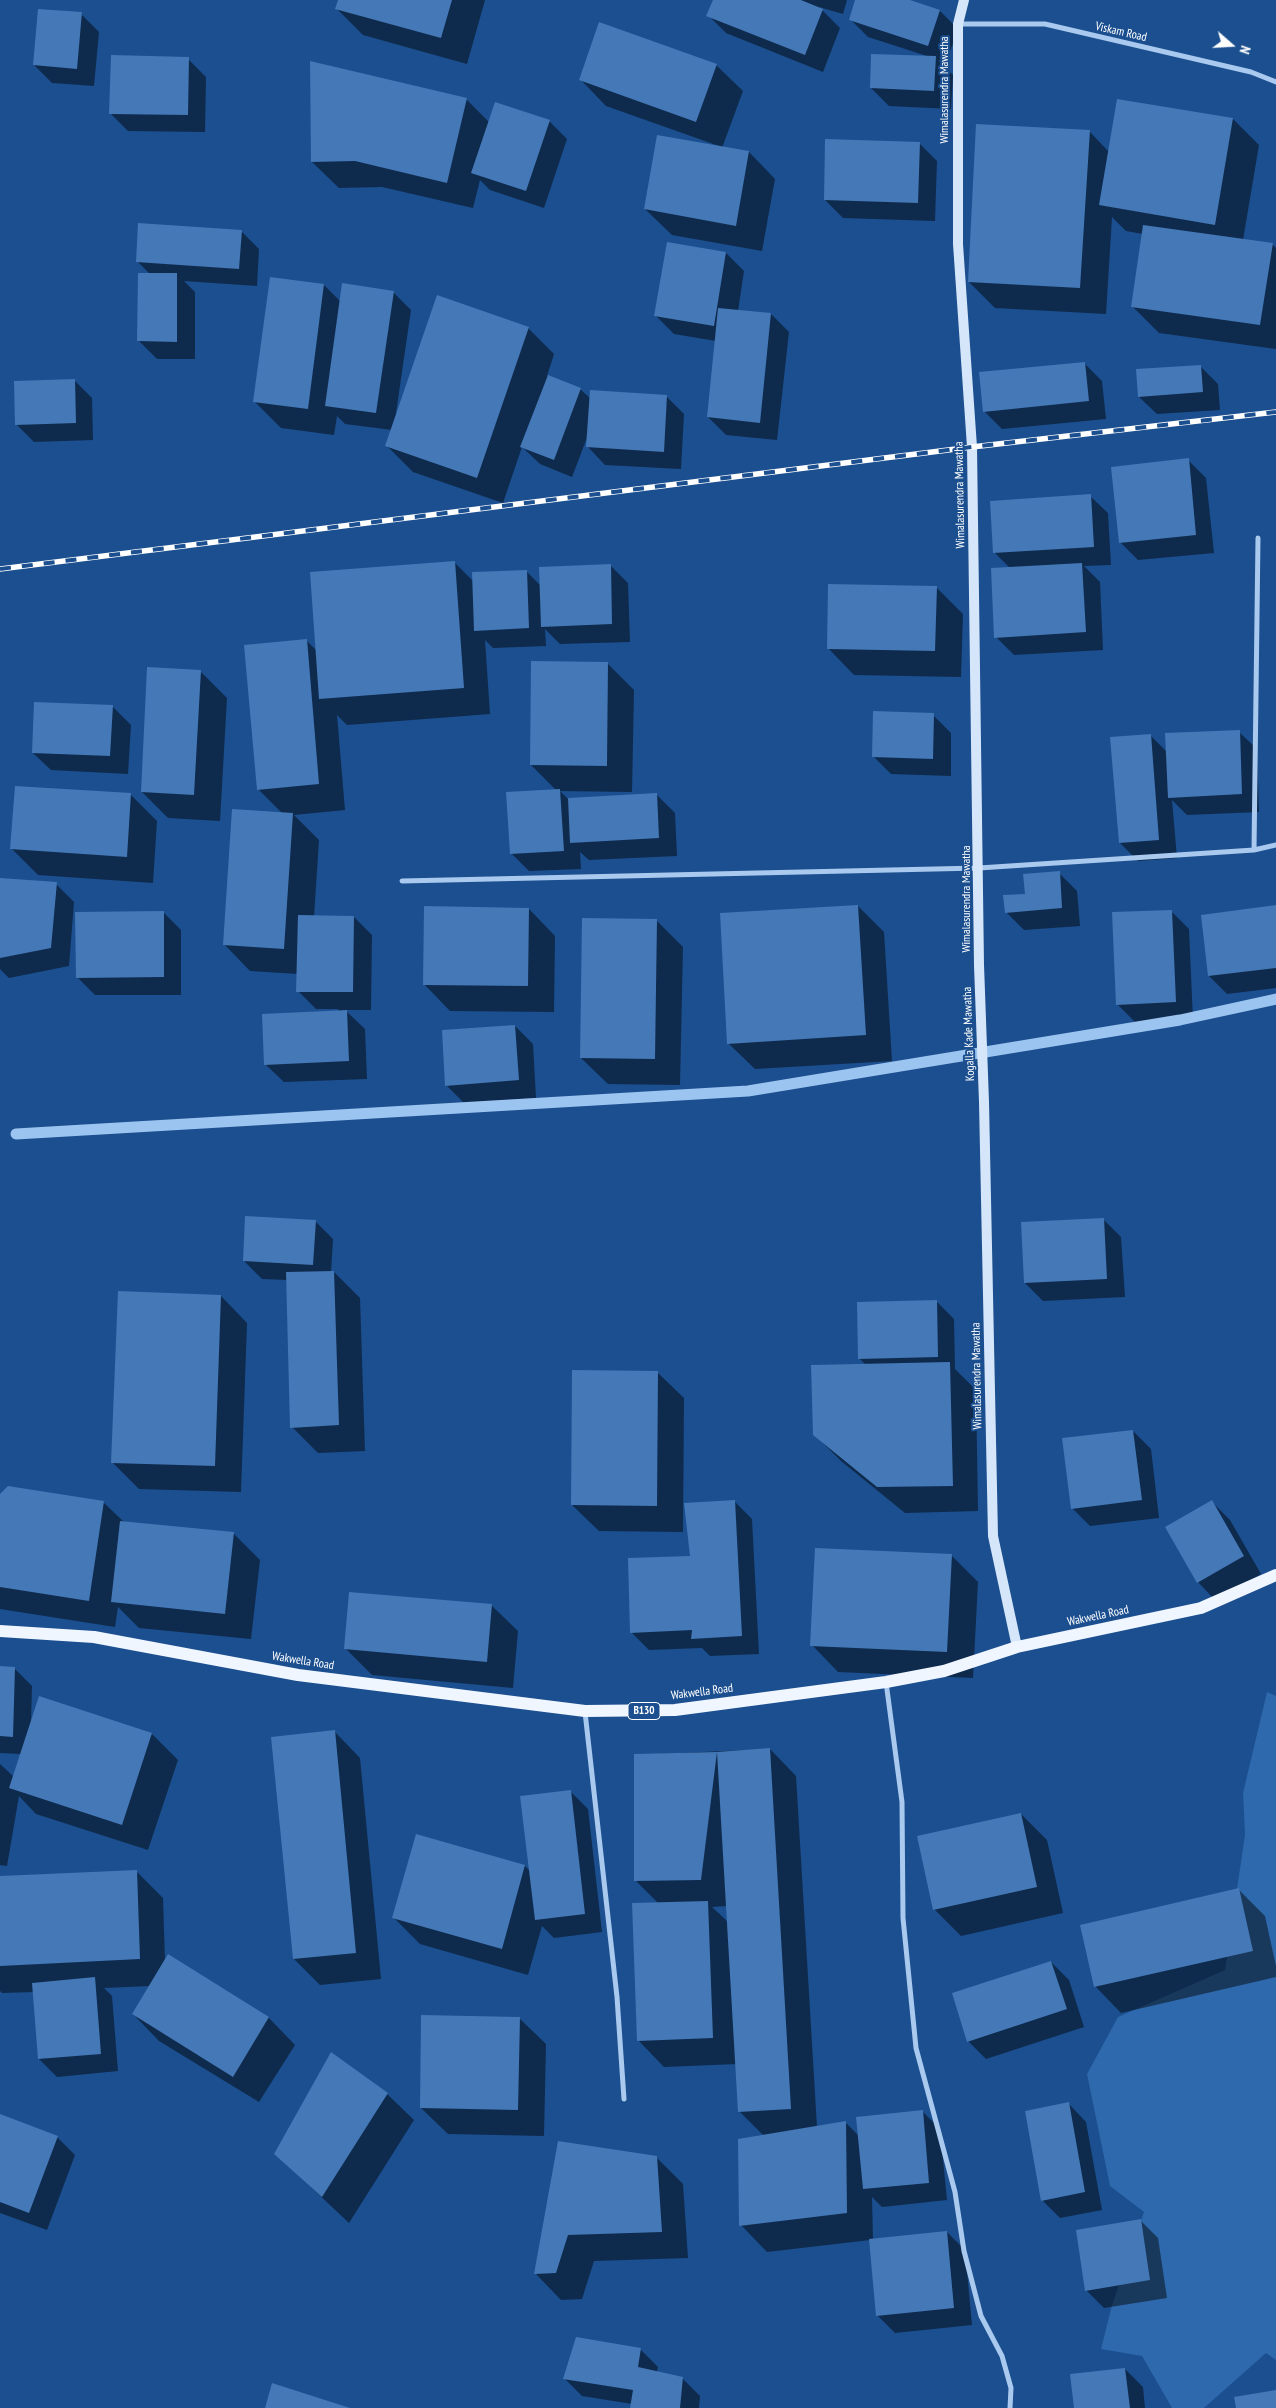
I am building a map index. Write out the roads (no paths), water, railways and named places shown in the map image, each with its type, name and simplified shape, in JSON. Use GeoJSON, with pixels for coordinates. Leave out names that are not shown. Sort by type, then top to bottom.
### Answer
{"type":"FeatureCollection","features":[{"type":"Feature","properties":{"kind":"main road","name":"Wakwella Road"},"geometry":{"type":"LineString","coordinates":[[0,1631],[94,1637],[298,1675],[585,1711],[675,1710],[886,1682],[944,1671],[1017,1647],[1201,1608],[1276,1575]]}},
{"type":"Feature","properties":{"kind":"street","name":"Wimalasurendra Mawatha"},"geometry":{"type":"LineString","coordinates":[[964,0],[958,24],[958,244],[972,447],[979,965]]}},
{"type":"Feature","properties":{"kind":"street","name":"Viskam Road"},"geometry":{"type":"LineString","coordinates":[[958,24],[1045,24],[1251,72],[1276,82]]}},
{"type":"Feature","properties":{"kind":"street"},"geometry":{"type":"LineString","coordinates":[[1254,850],[1258,538]]}},
{"type":"Feature","properties":{"kind":"street"},"geometry":{"type":"LineString","coordinates":[[402,881],[979,868],[1254,850],[1276,845]]}},
{"type":"Feature","properties":{"kind":"street","name":"Kogalla Kade Mawatha"},"geometry":{"type":"LineString","coordinates":[[979,965],[984,1102]]}},
{"type":"Feature","properties":{"kind":"street","name":"Wimalasurendra Mawatha"},"geometry":{"type":"LineString","coordinates":[[984,1102],[992,1536],[1017,1647]]}},
{"type":"Feature","properties":{"kind":"street"},"geometry":{"type":"LineString","coordinates":[[886,1682],[902,1802],[902,1918],[916,2048],[955,2192],[964,2251],[981,2316],[1002,2356],[1011,2388],[1010,2408]]}},
{"type":"Feature","properties":{"kind":"street"},"geometry":{"type":"LineString","coordinates":[[585,1711],[617,1997],[624,2099]]}},
{"type":"Feature","properties":{"kind":"waterway"},"geometry":{"type":"LineString","coordinates":[[16,1134],[748,1091],[1180,1020],[1276,999]]}},
{"type":"Feature","properties":{"kind":"railway"},"geometry":{"type":"LineString","coordinates":[[0,569],[972,447],[1276,412]]}}]}
